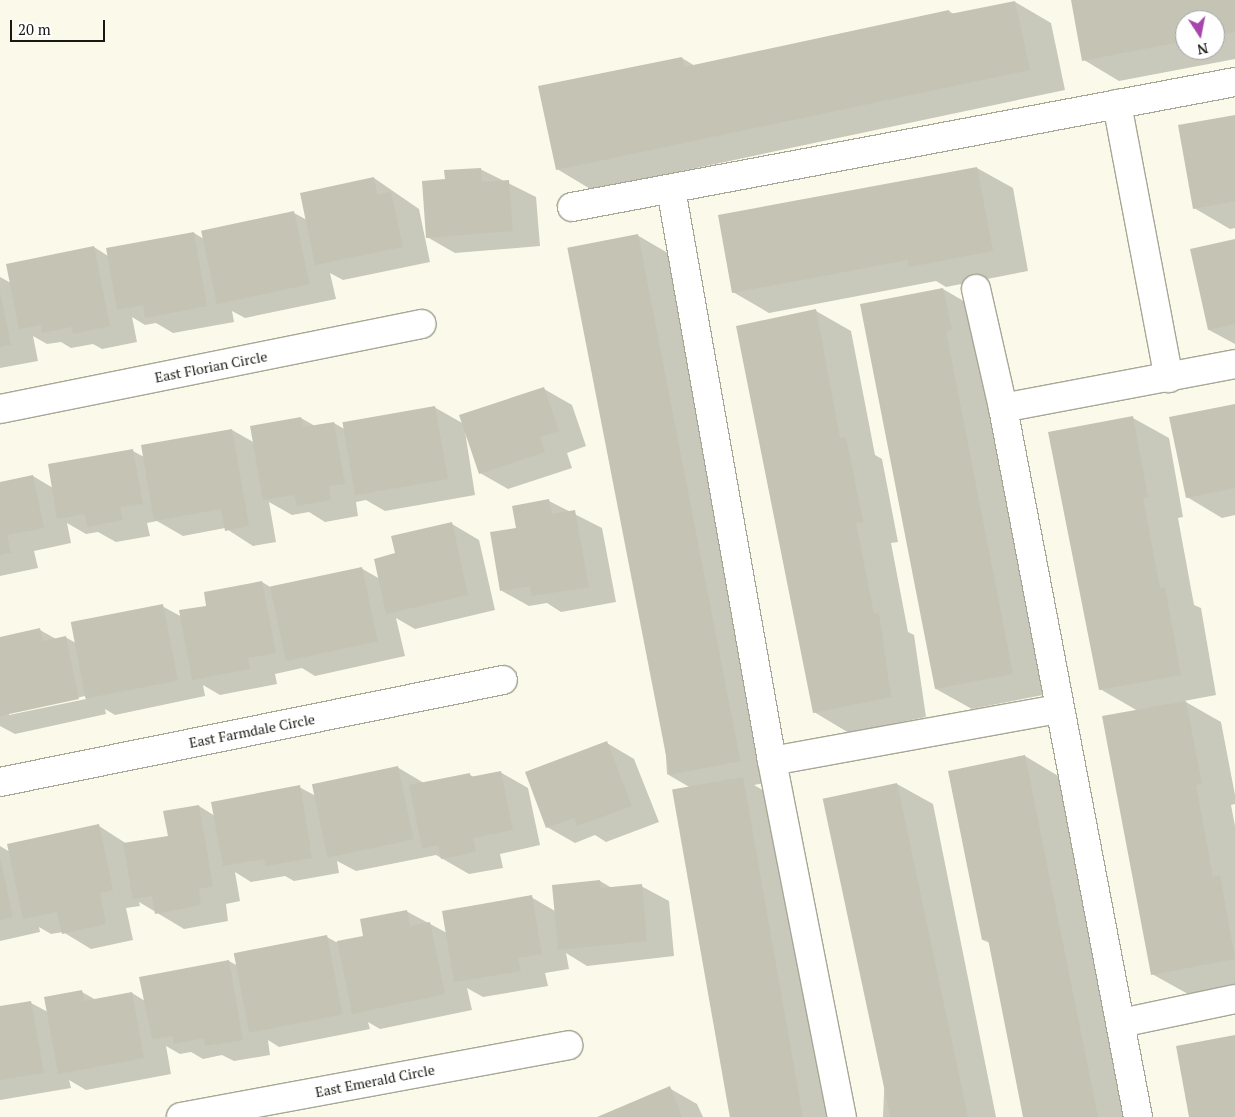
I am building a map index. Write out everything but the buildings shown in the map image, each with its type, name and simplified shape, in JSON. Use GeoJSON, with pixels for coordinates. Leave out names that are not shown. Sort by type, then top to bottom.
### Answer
{"type":"FeatureCollection","features":[{"type":"Feature","properties":{"kind":"street"},"geometry":{"type":"LineString","coordinates":[[572,207],[1235,82]]}},
{"type":"Feature","properties":{"kind":"street"},"geometry":{"type":"LineString","coordinates":[[1117,104],[1169,378]]}},
{"type":"Feature","properties":{"kind":"street"},"geometry":{"type":"LineString","coordinates":[[671,188],[772,761],[842,1117]]}},
{"type":"Feature","properties":{"kind":"street"},"geometry":{"type":"LineString","coordinates":[[976,288],[1003,408],[1138,1117]]}},
{"type":"Feature","properties":{"kind":"street","name":"East Florian Circle"},"geometry":{"type":"LineString","coordinates":[[0,409],[422,324]]}},
{"type":"Feature","properties":{"kind":"street"},"geometry":{"type":"LineString","coordinates":[[1003,408],[1235,364]]}},
{"type":"Feature","properties":{"kind":"street","name":"East Farmdale Circle"},"geometry":{"type":"LineString","coordinates":[[0,782],[503,680]]}},
{"type":"Feature","properties":{"kind":"street"},"geometry":{"type":"LineString","coordinates":[[772,761],[1059,709]]}},
{"type":"Feature","properties":{"kind":"street"},"geometry":{"type":"LineString","coordinates":[[1121,1023],[1235,999]]}},
{"type":"Feature","properties":{"kind":"street","name":"East Emerald Circle"},"geometry":{"type":"LineString","coordinates":[[181,1117],[568,1045]]}}]}
